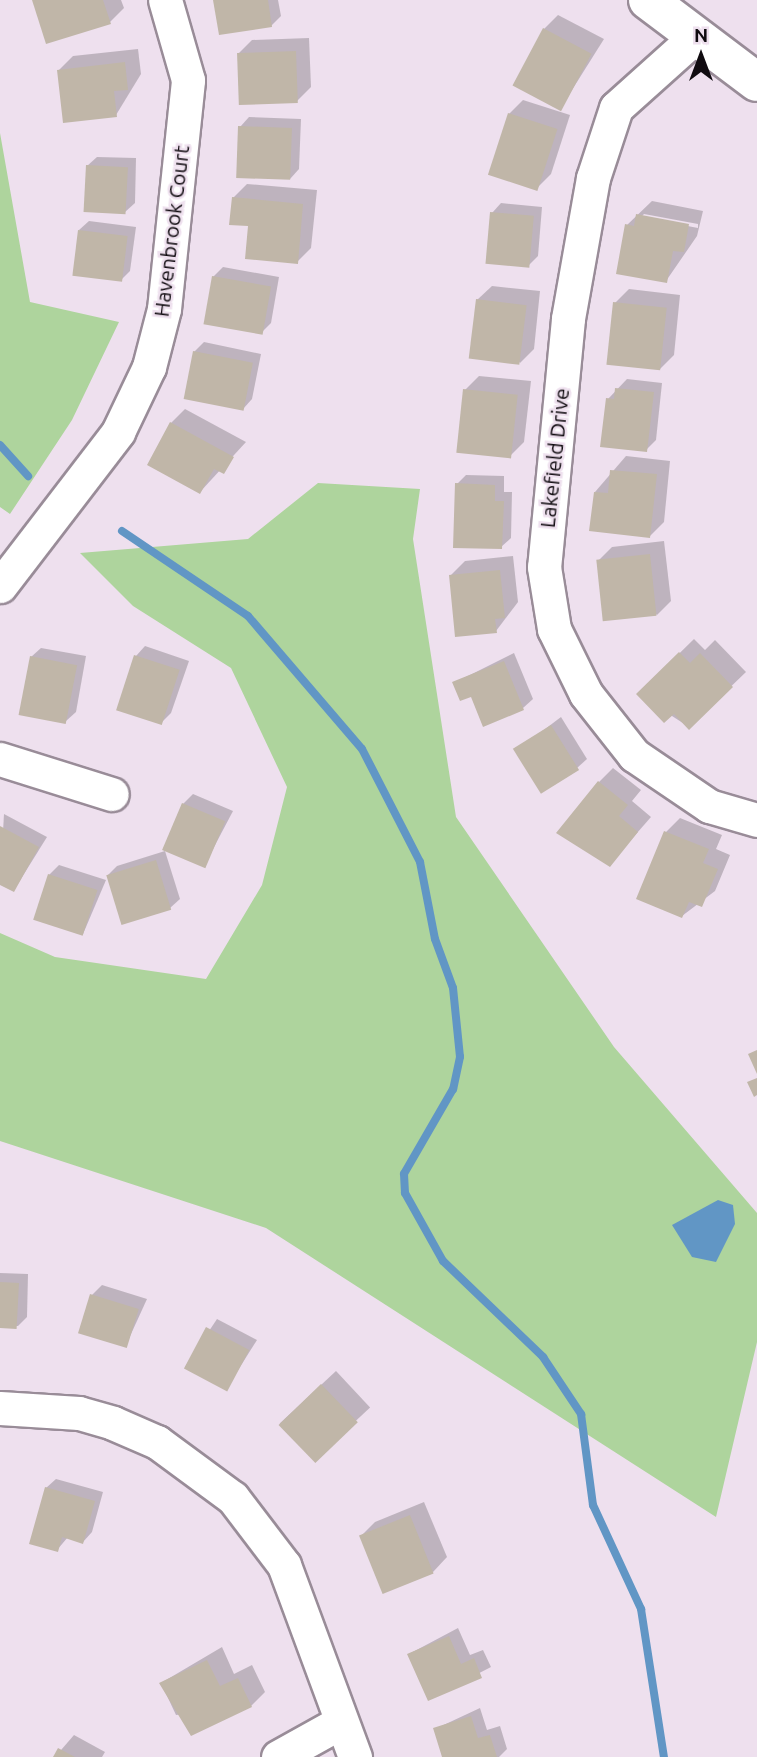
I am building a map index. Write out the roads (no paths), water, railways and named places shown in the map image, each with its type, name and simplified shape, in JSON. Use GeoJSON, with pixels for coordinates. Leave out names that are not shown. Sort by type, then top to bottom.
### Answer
{"type":"FeatureCollection","features":[{"type":"Feature","properties":{"kind":"main road"},"geometry":{"type":"LineString","coordinates":[[648,0],[757,82]]}},
{"type":"Feature","properties":{"kind":"street","name":"Havenbrook Court"},"geometry":{"type":"LineString","coordinates":[[0,586],[118,432],[149,367],[164,309],[188,80],[165,0]]}},
{"type":"Feature","properties":{"kind":"street","name":"Lakefield Drive"},"geometry":{"type":"LineString","coordinates":[[695,37],[616,108],[593,178],[568,319],[544,568],[554,629],[586,694],[634,755],[709,806],[757,820]]}},
{"type":"Feature","properties":{"kind":"street"},"geometry":{"type":"LineString","coordinates":[[0,760],[112,794]]}},
{"type":"Feature","properties":{"kind":"street"},"geometry":{"type":"LineString","coordinates":[[0,1408],[79,1413],[113,1423],[157,1442],[233,1499],[284,1565],[355,1757]]}},
{"type":"Feature","properties":{"kind":"street"},"geometry":{"type":"LineString","coordinates":[[278,1757],[341,1722]]}},
{"type":"Feature","properties":{"kind":"water"},"geometry":{"type":"Polygon","coordinates":[[[718,1200],[733,1205],[735,1224],[716,1262],[692,1257],[672,1225],[718,1200]]]}},
{"type":"Feature","properties":{"kind":"waterway"},"geometry":{"type":"LineString","coordinates":[[0,445],[28,476]]}},
{"type":"Feature","properties":{"kind":"waterway"},"geometry":{"type":"LineString","coordinates":[[122,531],[248,616],[362,749],[420,862],[435,939],[453,988],[460,1057],[453,1089],[404,1174],[405,1193],[443,1261],[543,1357],[581,1414],[593,1505],[641,1609],[664,1757]]}}]}
